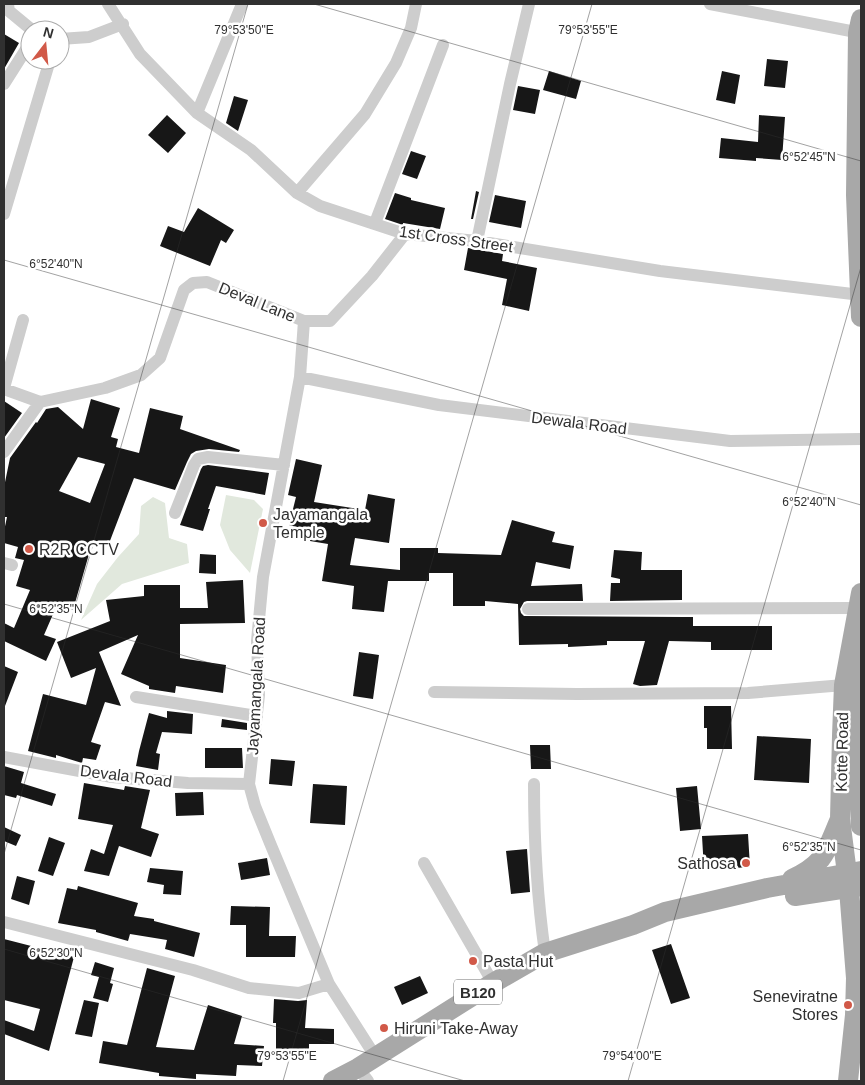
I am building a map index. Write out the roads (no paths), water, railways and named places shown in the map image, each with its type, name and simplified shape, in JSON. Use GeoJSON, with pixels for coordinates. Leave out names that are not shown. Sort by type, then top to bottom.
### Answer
{"type":"FeatureCollection","features":[{"type":"Feature","properties":{"kind":"main road"},"geometry":{"type":"LineString","coordinates":[[860,28],[859,194],[861,317]]}},
{"type":"Feature","properties":{"kind":"main road","name":"Kotte Road"},"geometry":{"type":"LineString","coordinates":[[860,600],[855,632],[855,683],[860,736],[859,800],[861,826]]}},
{"type":"Feature","properties":{"kind":"main road","name":"Kotte Road"},"geometry":{"type":"LineString","coordinates":[[848,1081],[855,1015],[855,880],[840,818],[855,683]]}},
{"type":"Feature","properties":{"kind":"main road"},"geometry":{"type":"LineString","coordinates":[[779,886],[809,871],[819,862],[827,850],[840,818]]}},
{"type":"Feature","properties":{"kind":"main road","name":"B120"},"geometry":{"type":"LineString","coordinates":[[633,925],[666,924],[855,880]]}},
{"type":"Feature","properties":{"kind":"main road","name":"B120"},"geometry":{"type":"LineString","coordinates":[[333,1081],[363,1074],[375,1056],[545,953],[633,925],[665,912],[779,886],[855,880]]}},
{"type":"Feature","properties":{"kind":"street"},"geometry":{"type":"LineString","coordinates":[[8,4],[9,11],[20,20]]}},
{"type":"Feature","properties":{"kind":"street","name":"1st Cross Street"},"geometry":{"type":"LineString","coordinates":[[108,4],[123,24],[140,54],[197,113],[251,150],[297,193],[320,206],[405,234],[477,241],[660,271],[860,295]]}},
{"type":"Feature","properties":{"kind":"street"},"geometry":{"type":"LineString","coordinates":[[197,113],[242,4]]}},
{"type":"Feature","properties":{"kind":"street"},"geometry":{"type":"LineString","coordinates":[[297,193],[365,114],[396,63],[411,28],[416,4]]}},
{"type":"Feature","properties":{"kind":"street"},"geometry":{"type":"LineString","coordinates":[[477,241],[529,4]]}},
{"type":"Feature","properties":{"kind":"street"},"geometry":{"type":"LineString","coordinates":[[710,4],[860,28]]}},
{"type":"Feature","properties":{"kind":"street"},"geometry":{"type":"LineString","coordinates":[[70,38],[89,37],[123,24]]}},
{"type":"Feature","properties":{"kind":"street"},"geometry":{"type":"LineString","coordinates":[[375,223],[443,45]]}},
{"type":"Feature","properties":{"kind":"street"},"geometry":{"type":"LineString","coordinates":[[4,84],[20,59]]}},
{"type":"Feature","properties":{"kind":"street"},"geometry":{"type":"LineString","coordinates":[[4,214],[47,70]]}},
{"type":"Feature","properties":{"kind":"street","name":"Deval Lane"},"geometry":{"type":"LineString","coordinates":[[40,402],[105,388],[141,375],[160,358],[184,290],[193,283],[206,282],[304,321],[330,321],[372,276],[405,234]]}},
{"type":"Feature","properties":{"kind":"street"},"geometry":{"type":"LineString","coordinates":[[4,452],[40,402],[4,388],[23,320]]}},
{"type":"Feature","properties":{"kind":"street","name":"Jayamangala Road"},"geometry":{"type":"LineString","coordinates":[[304,321],[300,377],[260,604],[257,641],[259,696],[249,784],[259,816],[329,984],[375,1056]]}},
{"type":"Feature","properties":{"kind":"street","name":"Dewala Road"},"geometry":{"type":"LineString","coordinates":[[300,377],[439,405],[730,441],[861,439]]}},
{"type":"Feature","properties":{"kind":"street"},"geometry":{"type":"LineString","coordinates":[[175,513],[198,459],[208,457],[284,465]]}},
{"type":"Feature","properties":{"kind":"street"},"geometry":{"type":"LineString","coordinates":[[528,610],[860,600]]}},
{"type":"Feature","properties":{"kind":"street"},"geometry":{"type":"LineString","coordinates":[[434,692],[577,694],[748,693],[855,683]]}},
{"type":"Feature","properties":{"kind":"street"},"geometry":{"type":"LineString","coordinates":[[136,696],[257,716]]}},
{"type":"Feature","properties":{"kind":"street","name":"Devala Road"},"geometry":{"type":"LineString","coordinates":[[4,757],[112,777],[188,783],[249,784]]}},
{"type":"Feature","properties":{"kind":"street"},"geometry":{"type":"LineString","coordinates":[[534,784],[534,841],[540,918],[545,953]]}},
{"type":"Feature","properties":{"kind":"street"},"geometry":{"type":"LineString","coordinates":[[424,863],[493,983]]}},
{"type":"Feature","properties":{"kind":"street"},"geometry":{"type":"LineString","coordinates":[[4,922],[193,970],[249,988],[299,993],[329,984]]}},
{"type":"Feature","properties":{"kind":"place","name":"Jayamangala Temple"},"geometry":{"type":"Point","coordinates":[263,523]}},
{"type":"Feature","properties":{"kind":"place","name":"R2R CCTV"},"geometry":{"type":"Point","coordinates":[29,549]}},
{"type":"Feature","properties":{"kind":"place","name":"Sathosa"},"geometry":{"type":"Point","coordinates":[746,863]}},
{"type":"Feature","properties":{"kind":"place","name":"Pasta Hut"},"geometry":{"type":"Point","coordinates":[473,961]}},
{"type":"Feature","properties":{"kind":"place","name":"Seneviratne Stores"},"geometry":{"type":"Point","coordinates":[848,1005]}},
{"type":"Feature","properties":{"kind":"place","name":"Hiruni Take-Away"},"geometry":{"type":"Point","coordinates":[384,1028]}}]}
